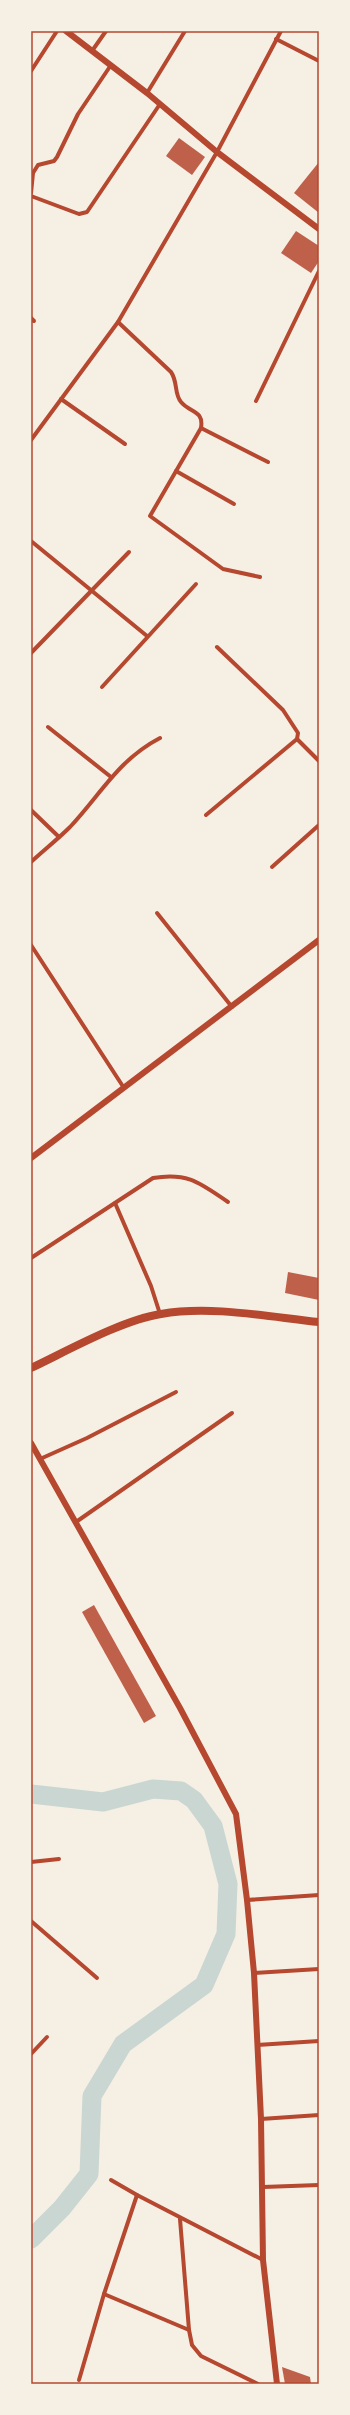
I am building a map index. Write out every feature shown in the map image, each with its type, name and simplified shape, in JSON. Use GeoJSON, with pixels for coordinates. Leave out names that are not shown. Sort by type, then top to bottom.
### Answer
{"type":"FeatureCollection","features":[{"type":"Feature","properties":{"kind":"highway"},"geometry":{"type":"LineString","coordinates":[[31,1368],[128,1324],[160,1314],[207,1312],[319,1322]]}},
{"type":"Feature","properties":{"kind":"street"},"geometry":{"type":"LineString","coordinates":[[31,72],[57,31]]}},
{"type":"Feature","properties":{"kind":"street"},"geometry":{"type":"LineString","coordinates":[[66,31],[147,93],[217,152],[319,229]]}},
{"type":"Feature","properties":{"kind":"street"},"geometry":{"type":"LineString","coordinates":[[92,50],[106,31]]}},
{"type":"Feature","properties":{"kind":"street"},"geometry":{"type":"LineString","coordinates":[[147,93],[185,31]]}},
{"type":"Feature","properties":{"kind":"street"},"geometry":{"type":"LineString","coordinates":[[31,440],[118,322],[217,152],[280,31]]}},
{"type":"Feature","properties":{"kind":"street"},"geometry":{"type":"LineString","coordinates":[[276,39],[319,61]]}},
{"type":"Feature","properties":{"kind":"street"},"geometry":{"type":"LineString","coordinates":[[31,193],[38,164],[54,161],[57,157],[78,114],[111,66]]}},
{"type":"Feature","properties":{"kind":"street"},"geometry":{"type":"LineString","coordinates":[[31,196],[79,214],[87,212],[160,104]]}},
{"type":"Feature","properties":{"kind":"street"},"geometry":{"type":"LineString","coordinates":[[256,400],[319,271]]}},
{"type":"Feature","properties":{"kind":"street"},"geometry":{"type":"LineString","coordinates":[[118,322],[171,372],[176,379],[178,396],[182,403],[199,414],[202,422],[201,428],[150,516],[223,569],[260,577]]}},
{"type":"Feature","properties":{"kind":"street"},"geometry":{"type":"LineString","coordinates":[[61,399],[126,444]]}},
{"type":"Feature","properties":{"kind":"street"},"geometry":{"type":"LineString","coordinates":[[201,428],[268,462]]}},
{"type":"Feature","properties":{"kind":"street"},"geometry":{"type":"LineString","coordinates":[[176,472],[234,504]]}},
{"type":"Feature","properties":{"kind":"street"},"geometry":{"type":"LineString","coordinates":[[31,541],[147,636]]}},
{"type":"Feature","properties":{"kind":"street"},"geometry":{"type":"LineString","coordinates":[[31,653],[129,552]]}},
{"type":"Feature","properties":{"kind":"street"},"geometry":{"type":"LineString","coordinates":[[102,687],[196,584]]}},
{"type":"Feature","properties":{"kind":"street"},"geometry":{"type":"LineString","coordinates":[[217,647],[283,710],[296,728],[297,739],[319,761]]}},
{"type":"Feature","properties":{"kind":"street"},"geometry":{"type":"LineString","coordinates":[[48,727],[111,777]]}},
{"type":"Feature","properties":{"kind":"street"},"geometry":{"type":"LineString","coordinates":[[31,862],[59,837],[111,777],[140,749],[160,738]]}},
{"type":"Feature","properties":{"kind":"street"},"geometry":{"type":"LineString","coordinates":[[206,815],[297,739]]}},
{"type":"Feature","properties":{"kind":"street"},"geometry":{"type":"LineString","coordinates":[[31,810],[59,837]]}},
{"type":"Feature","properties":{"kind":"street"},"geometry":{"type":"LineString","coordinates":[[272,867],[319,826]]}},
{"type":"Feature","properties":{"kind":"street"},"geometry":{"type":"LineString","coordinates":[[158,913],[232,1007]]}},
{"type":"Feature","properties":{"kind":"street"},"geometry":{"type":"LineString","coordinates":[[31,1150],[33,1157],[319,940]]}},
{"type":"Feature","properties":{"kind":"street"},"geometry":{"type":"LineString","coordinates":[[31,945],[124,1088]]}},
{"type":"Feature","properties":{"kind":"street"},"geometry":{"type":"LineString","coordinates":[[31,1258],[153,1178],[173,1175],[205,1186],[228,1202]]}},
{"type":"Feature","properties":{"kind":"street"},"geometry":{"type":"LineString","coordinates":[[115,1203],[151,1286],[160,1314]]}},
{"type":"Feature","properties":{"kind":"street"},"geometry":{"type":"LineString","coordinates":[[40,1459],[87,1438],[176,1392]]}},
{"type":"Feature","properties":{"kind":"street"},"geometry":{"type":"LineString","coordinates":[[76,1522],[232,1413]]}},
{"type":"Feature","properties":{"kind":"street"},"geometry":{"type":"LineString","coordinates":[[31,1443],[235,1809],[238,1822],[254,1973],[261,2119],[263,2260],[277,2384]]}},
{"type":"Feature","properties":{"kind":"street"},"geometry":{"type":"LineString","coordinates":[[31,1862],[59,1859]]}},
{"type":"Feature","properties":{"kind":"street"},"geometry":{"type":"LineString","coordinates":[[247,1900],[319,1896]]}},
{"type":"Feature","properties":{"kind":"street"},"geometry":{"type":"LineString","coordinates":[[31,1921],[97,1978]]}},
{"type":"Feature","properties":{"kind":"street"},"geometry":{"type":"LineString","coordinates":[[254,1973],[319,1969]]}},
{"type":"Feature","properties":{"kind":"street"},"geometry":{"type":"LineString","coordinates":[[31,2054],[47,2038]]}},
{"type":"Feature","properties":{"kind":"street"},"geometry":{"type":"LineString","coordinates":[[257,2045],[319,2041]]}},
{"type":"Feature","properties":{"kind":"street"},"geometry":{"type":"LineString","coordinates":[[261,2119],[319,2115]]}},
{"type":"Feature","properties":{"kind":"street"},"geometry":{"type":"LineString","coordinates":[[111,2180],[180,2218],[263,2260]]}},
{"type":"Feature","properties":{"kind":"street"},"geometry":{"type":"LineString","coordinates":[[263,2187],[319,2185]]}},
{"type":"Feature","properties":{"kind":"street"},"geometry":{"type":"LineString","coordinates":[[80,2380],[104,2294],[137,2195]]}},
{"type":"Feature","properties":{"kind":"street"},"geometry":{"type":"LineString","coordinates":[[180,2218],[189,2330],[192,2345],[201,2356],[258,2384]]}},
{"type":"Feature","properties":{"kind":"street"},"geometry":{"type":"LineString","coordinates":[[104,2294],[189,2330]]}},
{"type":"Feature","properties":{"kind":"building"},"geometry":{"type":"Polygon","coordinates":[[[179,138],[205,157],[192,175],[166,156],[179,138]]]}},
{"type":"Feature","properties":{"kind":"building"},"geometry":{"type":"Polygon","coordinates":[[[319,162],[319,213],[294,193],[319,162]]]}},
{"type":"Feature","properties":{"kind":"building"},"geometry":{"type":"Polygon","coordinates":[[[296,231],[319,246],[319,261],[311,273],[281,253],[296,231]]]}},
{"type":"Feature","properties":{"kind":"building"},"geometry":{"type":"Polygon","coordinates":[[[288,1272],[319,1278],[319,1300],[285,1293],[288,1272]]]}},
{"type":"Feature","properties":{"kind":"building"},"geometry":{"type":"Polygon","coordinates":[[[94,1605],[156,1716],[144,1723],[82,1612],[94,1605]]]}},
{"type":"Feature","properties":{"kind":"building"},"geometry":{"type":"Polygon","coordinates":[[[282,2367],[310,2377],[311,2384],[285,2384],[282,2367]]]}},
{"type":"Feature","properties":{"kind":"waterway"},"geometry":{"type":"LineString","coordinates":[[31,1794],[103,1802],[153,1789],[181,1791],[194,1800],[213,1826],[228,1884],[226,1934],[204,1985],[123,2044],[92,2096],[89,2174],[62,2208],[31,2239]]}}]}
